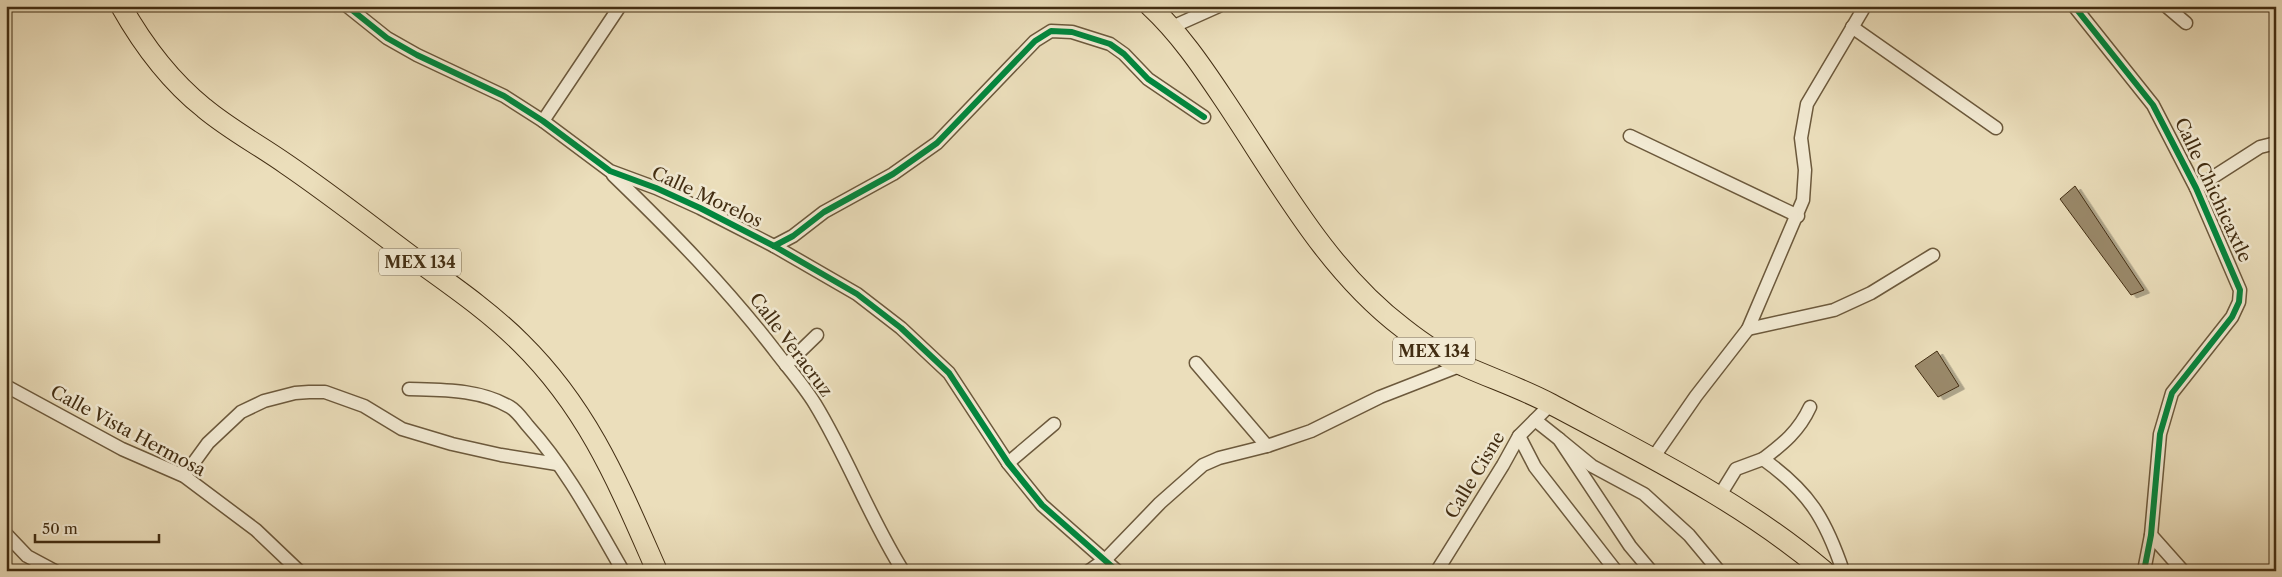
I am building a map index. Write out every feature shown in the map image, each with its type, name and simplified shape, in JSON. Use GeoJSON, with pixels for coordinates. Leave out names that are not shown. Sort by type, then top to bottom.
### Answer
{"type":"FeatureCollection","features":[{"type":"Feature","properties":{"kind":"main road","name":"MEX 134"},"geometry":{"type":"LineString","coordinates":[[121,6],[140,38],[162,69],[204,108],[286,164],[474,302],[521,342],[557,382],[593,434],[612,469],[657,571]]}},
{"type":"Feature","properties":{"kind":"main road","name":"MEX 134"},"geometry":{"type":"LineString","coordinates":[[1150,6],[1172,27],[1215,85],[1317,239],[1342,273],[1370,302],[1435,351],[1462,365],[1551,404],[1720,495],[1783,538],[1824,571]]}},
{"type":"Feature","properties":{"kind":"street","name":"Calle Morelos"},"geometry":{"type":"LineString","coordinates":[[348,6],[387,38],[417,56],[504,96],[543,121],[610,171],[656,188],[700,208],[774,246],[857,294],[915,341],[949,373],[1008,463],[1042,505],[1106,559],[1117,571]]}},
{"type":"Feature","properties":{"kind":"street"},"geometry":{"type":"LineString","coordinates":[[543,121],[620,6]]}},
{"type":"Feature","properties":{"kind":"street"},"geometry":{"type":"LineString","coordinates":[[1172,27],[1219,6]]}},
{"type":"Feature","properties":{"kind":"street"},"geometry":{"type":"LineString","coordinates":[[1653,458],[1696,396],[1748,329],[1798,216],[1803,200],[1805,170],[1801,138],[1807,104],[1865,6]]}},
{"type":"Feature","properties":{"kind":"street","name":"Calle Chichicaxtle"},"geometry":{"type":"LineString","coordinates":[[2074,6],[2153,105],[2196,188],[2240,290],[2239,302],[2232,317],[2172,393],[2160,434],[2151,535],[2144,571]]}},
{"type":"Feature","properties":{"kind":"street"},"geometry":{"type":"LineString","coordinates":[[2166,6],[2186,23]]}},
{"type":"Feature","properties":{"kind":"street"},"geometry":{"type":"LineString","coordinates":[[1852,27],[1996,128]]}},
{"type":"Feature","properties":{"kind":"street"},"geometry":{"type":"LineString","coordinates":[[774,246],[793,236],[824,212],[894,174],[937,143],[1035,41],[1051,31],[1072,32],[1110,44],[1124,54],[1148,79],[1204,116]]}},
{"type":"Feature","properties":{"kind":"street"},"geometry":{"type":"LineString","coordinates":[[1630,136],[1798,216]]}},
{"type":"Feature","properties":{"kind":"street"},"geometry":{"type":"LineString","coordinates":[[2196,188],[2260,147],[2272,144],[2276,146]]}},
{"type":"Feature","properties":{"kind":"street","name":"Calle Veracruz"},"geometry":{"type":"LineString","coordinates":[[610,171],[689,250],[734,299],[814,402],[840,448],[898,569]]}},
{"type":"Feature","properties":{"kind":"street"},"geometry":{"type":"LineString","coordinates":[[1748,329],[1834,310],[1871,293],[1933,255]]}},
{"type":"Feature","properties":{"kind":"street"},"geometry":{"type":"LineString","coordinates":[[786,365],[817,335]]}},
{"type":"Feature","properties":{"kind":"street"},"geometry":{"type":"LineString","coordinates":[[1196,364],[1267,446]]}},
{"type":"Feature","properties":{"kind":"street"},"geometry":{"type":"LineString","coordinates":[[1089,571],[1106,559],[1160,503],[1203,465],[1219,458],[1267,446],[1311,430],[1380,397],[1462,365]]}},
{"type":"Feature","properties":{"kind":"street","name":"Calle Vista Hermosa"},"geometry":{"type":"LineString","coordinates":[[6,386],[122,449],[184,476],[256,530],[299,571]]}},
{"type":"Feature","properties":{"kind":"street"},"geometry":{"type":"LineString","coordinates":[[409,389],[445,390],[483,395],[512,408],[540,439],[558,464],[589,512],[623,571]]}},
{"type":"Feature","properties":{"kind":"street"},"geometry":{"type":"LineString","coordinates":[[184,476],[208,443],[241,412],[264,401],[294,393],[309,392],[325,392],[364,406],[402,429],[452,444],[501,455],[558,464]]}},
{"type":"Feature","properties":{"kind":"street","name":"Calle Cisne"},"geometry":{"type":"LineString","coordinates":[[1437,571],[1519,436],[1551,404]]}},
{"type":"Feature","properties":{"kind":"street"},"geometry":{"type":"LineString","coordinates":[[1720,495],[1736,469],[1763,459],[1788,440],[1804,421],[1810,408]]}},
{"type":"Feature","properties":{"kind":"street"},"geometry":{"type":"LineString","coordinates":[[1535,420],[1592,466],[1644,494],[1689,535],[1719,571]]}},
{"type":"Feature","properties":{"kind":"street"},"geometry":{"type":"LineString","coordinates":[[1008,463],[1054,424]]}},
{"type":"Feature","properties":{"kind":"street"},"geometry":{"type":"LineString","coordinates":[[1519,436],[1535,467],[1616,571]]}},
{"type":"Feature","properties":{"kind":"street"},"geometry":{"type":"LineString","coordinates":[[1559,439],[1630,546],[1651,571]]}},
{"type":"Feature","properties":{"kind":"street"},"geometry":{"type":"LineString","coordinates":[[1763,459],[1804,492],[1822,519],[1843,571]]}},
{"type":"Feature","properties":{"kind":"street"},"geometry":{"type":"LineString","coordinates":[[6,534],[27,556],[55,571]]}},
{"type":"Feature","properties":{"kind":"street"},"geometry":{"type":"LineString","coordinates":[[2151,535],[2183,571]]}},
{"type":"Feature","properties":{"kind":"building"},"geometry":{"type":"Polygon","coordinates":[[[2075,186],[2144,290],[2131,295],[2060,199],[2075,186]]]}},
{"type":"Feature","properties":{"kind":"building"},"geometry":{"type":"Polygon","coordinates":[[[1937,351],[1959,386],[1938,397],[1915,366],[1937,351]]]}},
{"type":"Feature","properties":{"kind":"cycle path"},"geometry":{"type":"LineString","coordinates":[[347,6],[387,38],[417,55],[504,96],[543,121],[610,171],[656,188],[700,208],[774,246],[857,294],[901,328],[949,373],[1008,463],[1042,505],[1117,571]]}},
{"type":"Feature","properties":{"kind":"cycle path"},"geometry":{"type":"LineString","coordinates":[[2074,6],[2153,105],[2196,188],[2240,290],[2239,302],[2232,317],[2172,393],[2160,434],[2151,535],[2144,571]]}},
{"type":"Feature","properties":{"kind":"cycle path"},"geometry":{"type":"LineString","coordinates":[[774,246],[793,236],[824,212],[893,174],[937,143],[1035,41],[1051,31],[1072,32],[1110,44],[1124,54],[1148,79],[1204,117]]}}]}
